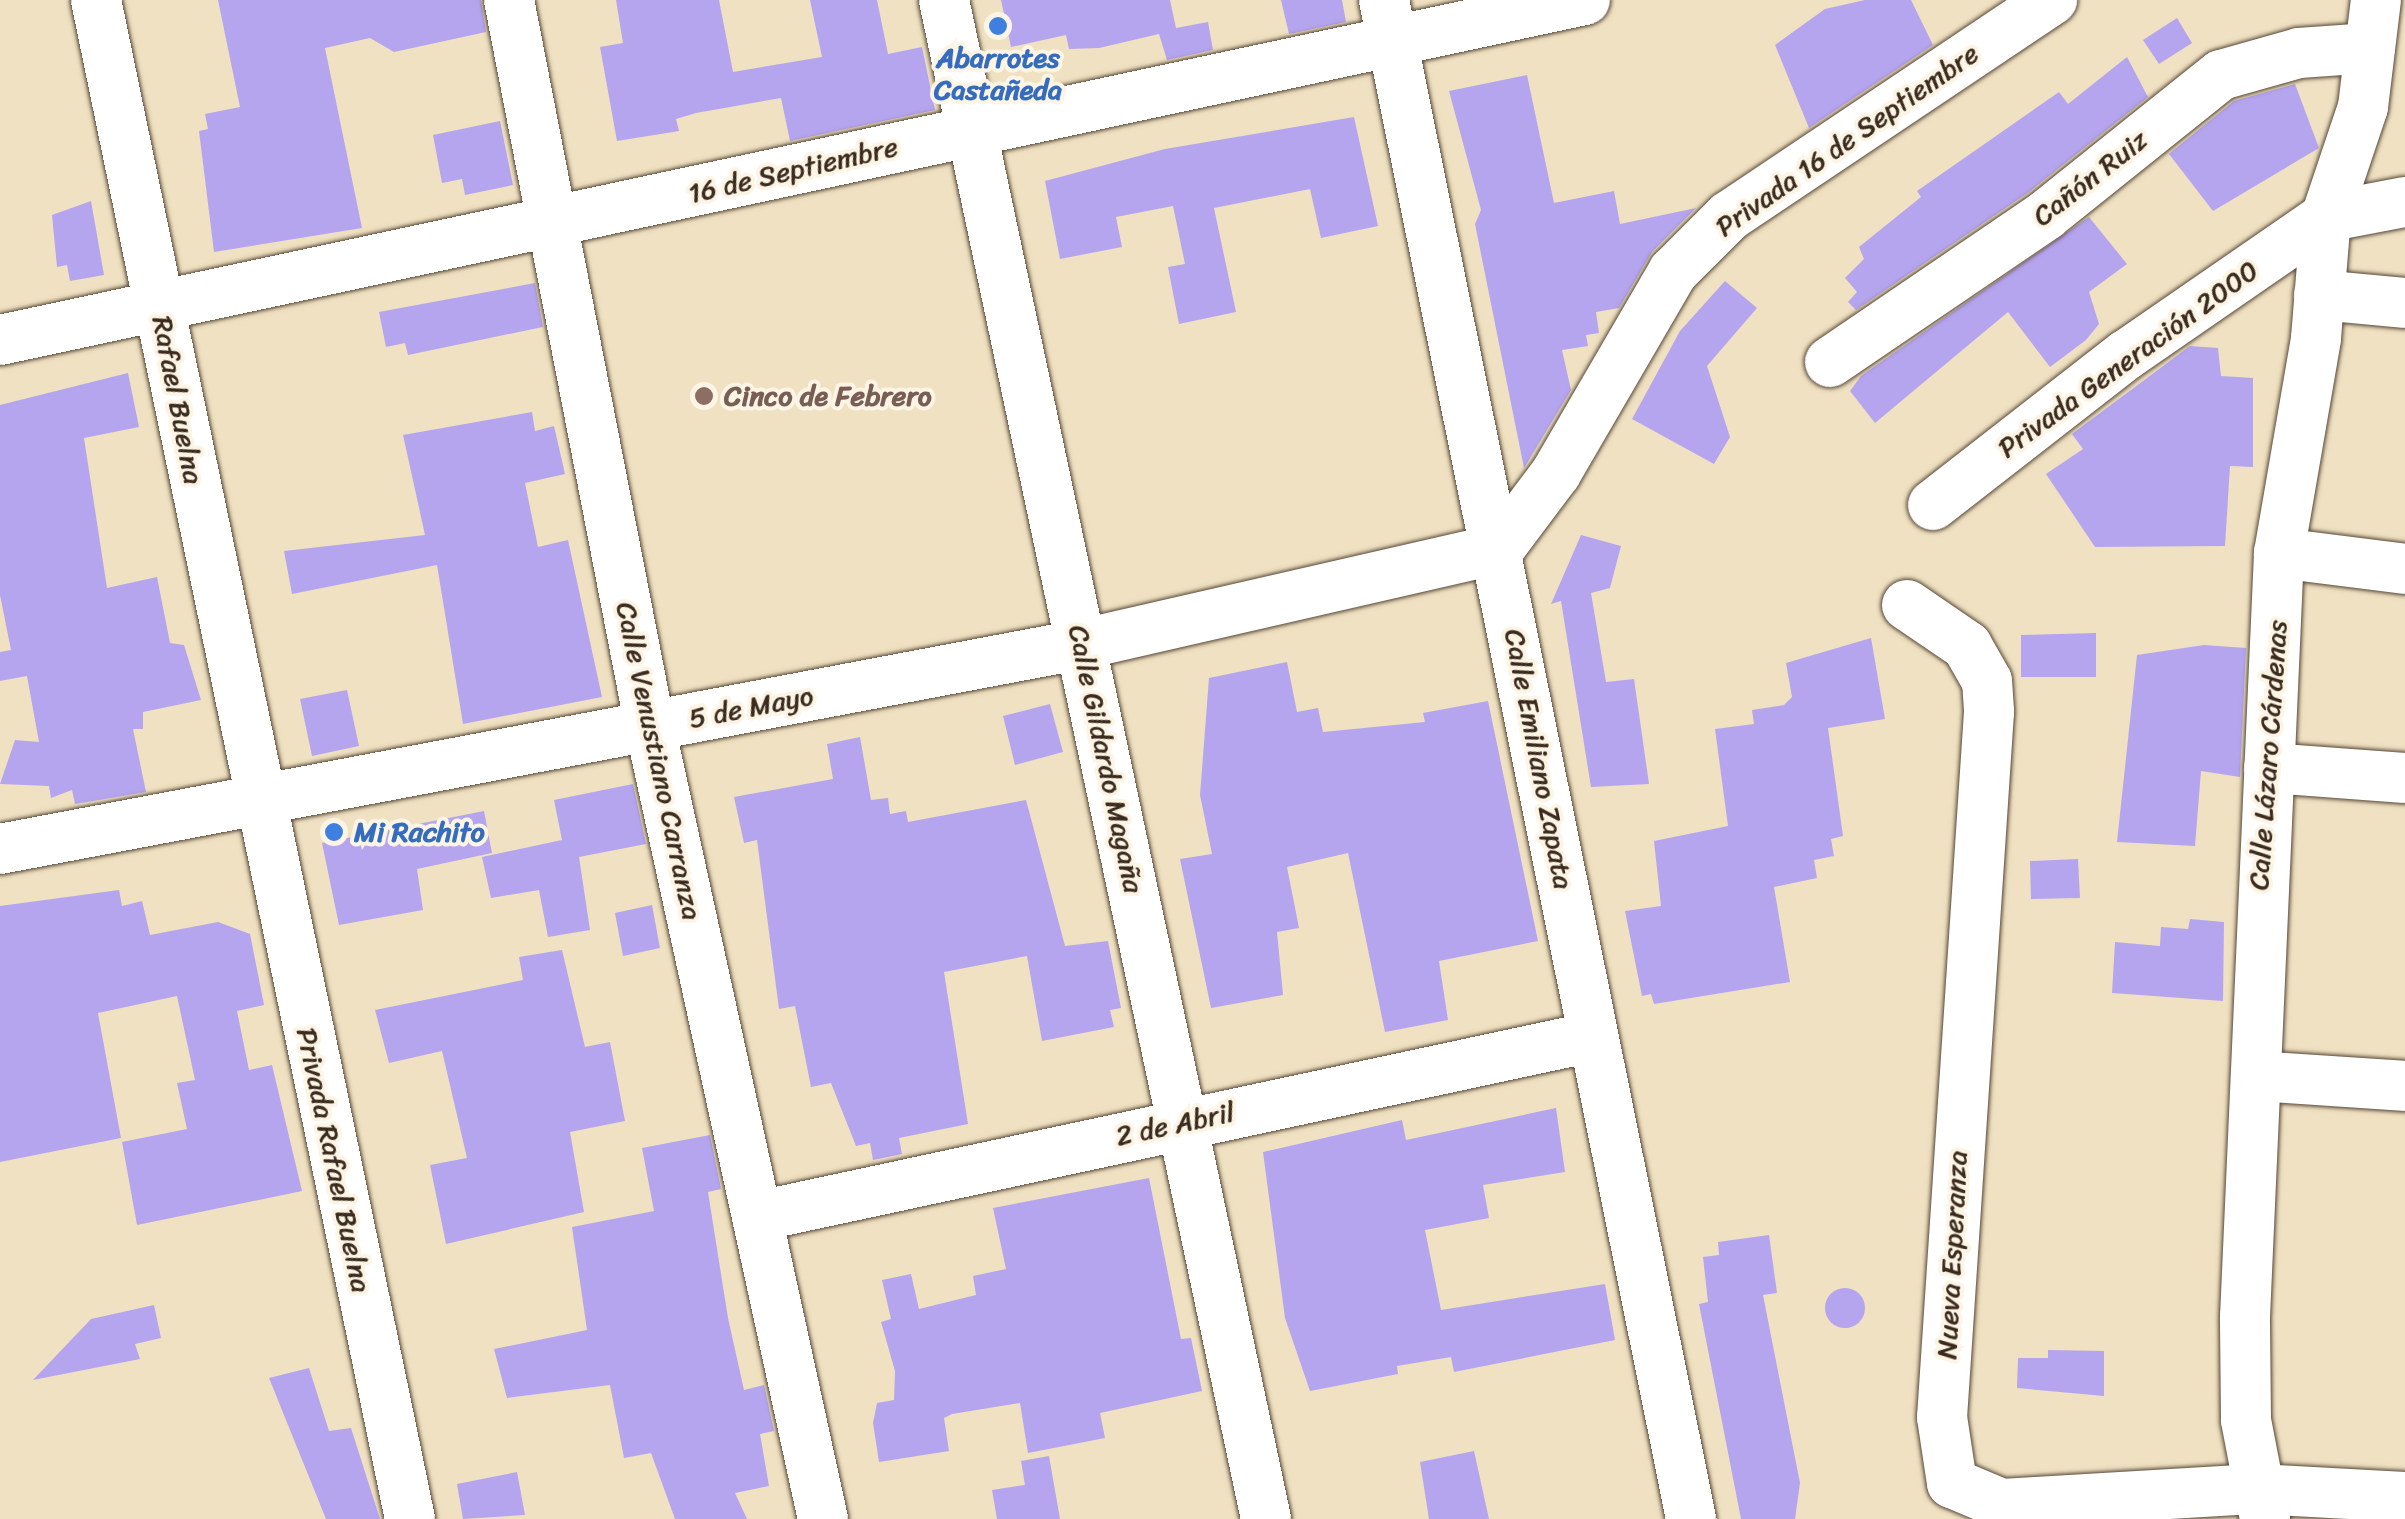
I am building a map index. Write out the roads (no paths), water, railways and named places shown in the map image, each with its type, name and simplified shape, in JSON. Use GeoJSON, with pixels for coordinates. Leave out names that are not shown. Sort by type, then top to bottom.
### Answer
{"type":"FeatureCollection","features":[{"type":"Feature","properties":{"kind":"street","name":"Rafael Buelna"},"geometry":{"type":"LineString","coordinates":[[96,0],[258,800]]}},
{"type":"Feature","properties":{"kind":"street","name":"Calle Venustiano Carranza"},"geometry":{"type":"LineString","coordinates":[[509,0],[650,726],[823,1519]]}},
{"type":"Feature","properties":{"kind":"street","name":"Calle Gildardo Magaña"},"geometry":{"type":"LineString","coordinates":[[944,0],[1266,1519]]}},
{"type":"Feature","properties":{"kind":"street","name":"16 de Septiembre"},"geometry":{"type":"LineString","coordinates":[[0,340],[553,224],[971,130],[1389,22],[1585,0]]}},
{"type":"Feature","properties":{"kind":"street","name":"Privada 16 de Septiembre"},"geometry":{"type":"LineString","coordinates":[[1499,550],[1556,473],[1673,272],[1729,216],[2052,0]]}},
{"type":"Feature","properties":{"kind":"street","name":"Calle Emiliano Zapata"},"geometry":{"type":"LineString","coordinates":[[1389,22],[1499,550],[1592,1037],[1691,1519]]}},
{"type":"Feature","properties":{"kind":"street","name":"Calle Lázaro Cárdenas"},"geometry":{"type":"LineString","coordinates":[[2261,1504],[2245,1334],[2280,553],[2320,295],[2326,217],[2363,106],[2373,24]]}},
{"type":"Feature","properties":{"kind":"street","name":"Cañón Ruiz"},"geometry":{"type":"LineString","coordinates":[[1830,362],[2046,214],[2221,75],[2299,53],[2373,24]]}},
{"type":"Feature","properties":{"kind":"street"},"geometry":{"type":"LineString","coordinates":[[2326,217],[2405,202]]}},
{"type":"Feature","properties":{"kind":"street","name":"Privada Generación 2000"},"geometry":{"type":"LineString","coordinates":[[1933,505],[2126,355],[2326,217]]}},
{"type":"Feature","properties":{"kind":"street"},"geometry":{"type":"LineString","coordinates":[[2320,295],[2405,303]]}},
{"type":"Feature","properties":{"kind":"street","name":"5 de Mayo"},"geometry":{"type":"LineString","coordinates":[[0,848],[1083,644],[1499,550]]}},
{"type":"Feature","properties":{"kind":"street"},"geometry":{"type":"LineString","coordinates":[[2280,553],[2405,569]]}},
{"type":"Feature","properties":{"kind":"street","name":"Nueva Esperanza"},"geometry":{"type":"LineString","coordinates":[[1906,606],[1967,646],[1987,682],[1990,712],[1942,1417],[1952,1483],[2002,1504],[2261,1504],[2405,1497]]}},
{"type":"Feature","properties":{"kind":"street"},"geometry":{"type":"LineString","coordinates":[[2269,768],[2405,778]]}},
{"type":"Feature","properties":{"kind":"street","name":"Privada Rafael Buelna"},"geometry":{"type":"LineString","coordinates":[[258,800],[410,1519]]}},
{"type":"Feature","properties":{"kind":"street","name":"2 de Abril"},"geometry":{"type":"LineString","coordinates":[[759,1216],[1182,1122],[1592,1037]]}},
{"type":"Feature","properties":{"kind":"street"},"geometry":{"type":"LineString","coordinates":[[2256,1076],[2405,1086]]}},
{"type":"Feature","properties":{"kind":"place","name":"Abarrotes Castañeda"},"geometry":{"type":"Point","coordinates":[998,26]}},
{"type":"Feature","properties":{"kind":"place","name":"Cinco de Febrero"},"geometry":{"type":"Point","coordinates":[704,396]}},
{"type":"Feature","properties":{"kind":"place","name":"Mi Rachito"},"geometry":{"type":"Point","coordinates":[334,832]}}]}
